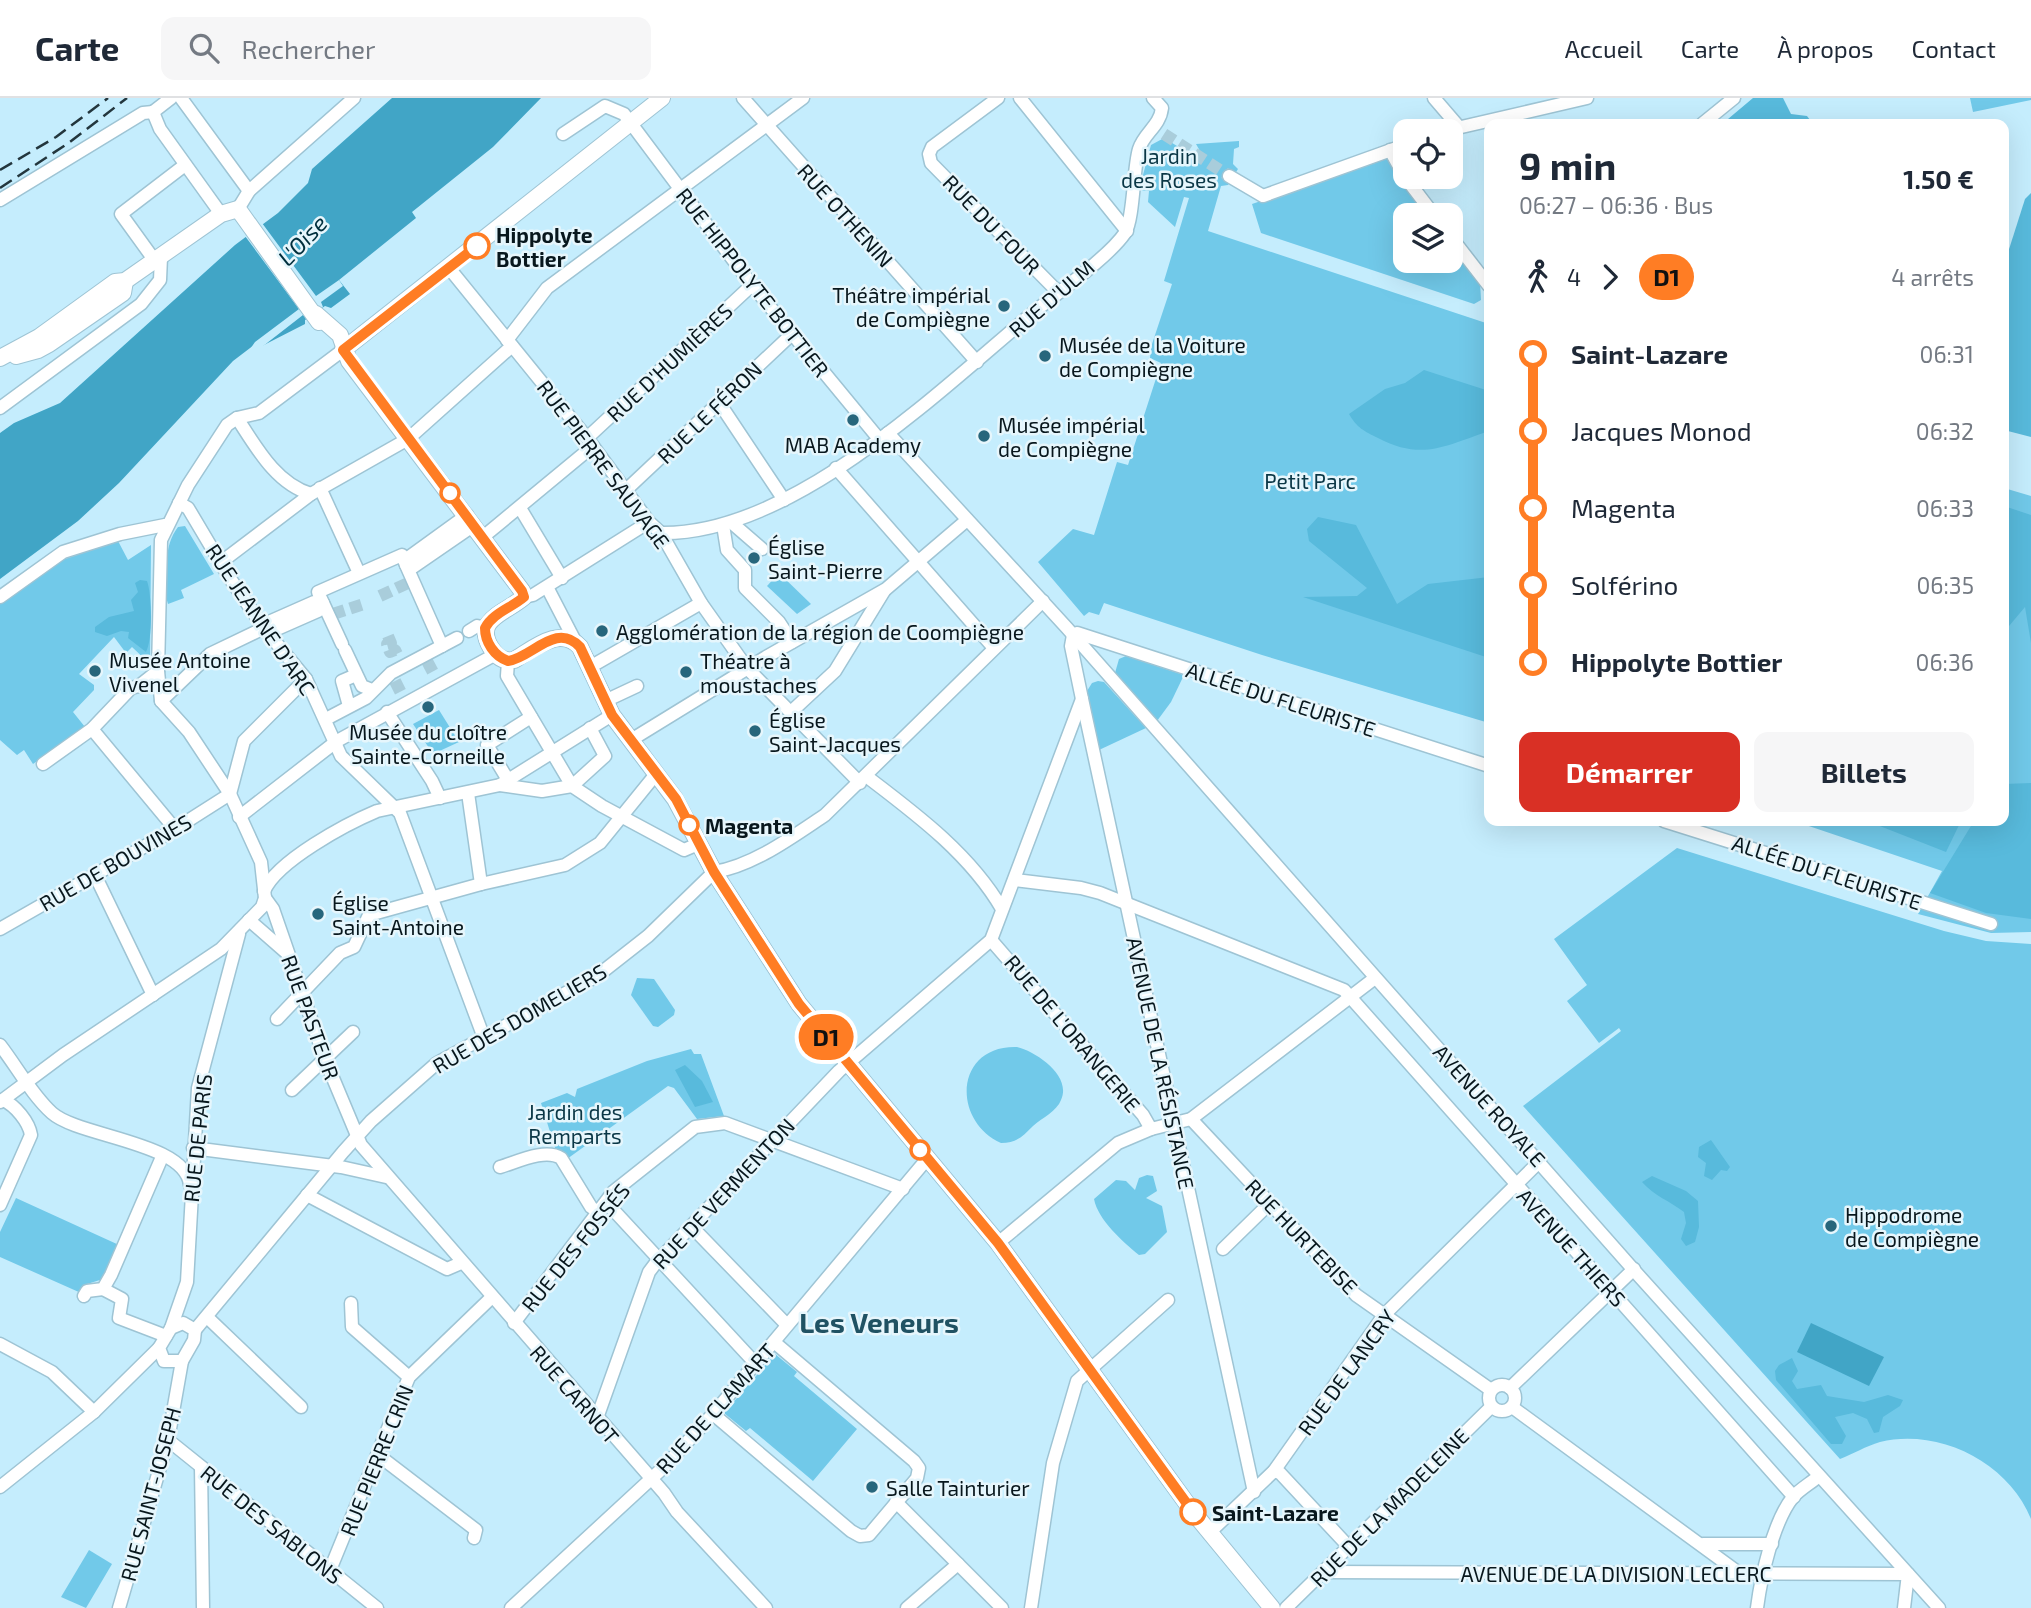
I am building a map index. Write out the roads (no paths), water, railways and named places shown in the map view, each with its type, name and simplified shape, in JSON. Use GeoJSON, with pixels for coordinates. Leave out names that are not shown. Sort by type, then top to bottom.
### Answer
{"type":"FeatureCollection","features":[{"type":"Feature","properties":{"kind":"main road"},"geometry":{"type":"LineString","coordinates":[[343,350],[662,98]]}},
{"type":"Feature","properties":{"kind":"main road"},"geometry":{"type":"LineString","coordinates":[[0,358],[39,337],[115,282],[125,281],[221,214],[239,209],[316,314],[330,340],[343,350],[475,525],[524,597],[470,632]]}},
{"type":"Feature","properties":{"kind":"main road"},"geometry":{"type":"LineString","coordinates":[[0,368],[12,357],[38,350],[123,293],[125,281]]}},
{"type":"Feature","properties":{"kind":"main road"},"geometry":{"type":"LineString","coordinates":[[470,632],[486,638],[502,658],[553,639],[565,638],[576,643],[608,708],[676,799],[714,872],[799,1004],[998,1243],[1209,1533],[1272,1608]]}},
{"type":"Feature","properties":{"kind":"street"},"geometry":{"type":"LineString","coordinates":[[0,200],[142,113],[153,112],[171,98]]}},
{"type":"Feature","properties":{"kind":"street"},"geometry":{"type":"LineString","coordinates":[[181,98],[249,191]]}},
{"type":"Feature","properties":{"kind":"street"},"geometry":{"type":"LineString","coordinates":[[239,209],[249,191],[354,98]]}},
{"type":"Feature","properties":{"kind":"street","name":"RUE OTHENIN"},"geometry":{"type":"LineString","coordinates":[[743,98],[977,362]]}},
{"type":"Feature","properties":{"kind":"street"},"geometry":{"type":"LineString","coordinates":[[220,563],[316,491],[408,439],[510,343],[547,288],[768,127],[788,102],[803,98]]}},
{"type":"Feature","properties":{"kind":"street","name":"RUE DU FOUR"},"geometry":{"type":"LineString","coordinates":[[999,98],[932,147],[929,154],[932,163],[1058,292]]}},
{"type":"Feature","properties":{"kind":"street"},"geometry":{"type":"LineString","coordinates":[[1020,98],[1127,231]]}},
{"type":"Feature","properties":{"kind":"street"},"geometry":{"type":"LineString","coordinates":[[1127,231],[1139,147],[1159,131],[1161,108],[1153,98]]}},
{"type":"Feature","properties":{"kind":"street"},"geometry":{"type":"LineString","coordinates":[[1434,98],[1453,119]]}},
{"type":"Feature","properties":{"kind":"street"},"geometry":{"type":"LineString","coordinates":[[1487,119],[1587,98]]}},
{"type":"Feature","properties":{"kind":"street"},"geometry":{"type":"LineString","coordinates":[[1708,119],[1734,98]]}},
{"type":"Feature","properties":{"kind":"street","name":"RUE HIPPOLYTE BOTTIER"},"geometry":{"type":"LineString","coordinates":[[565,137],[602,107],[610,105],[624,114],[792,334],[884,436],[967,520]]}},
{"type":"Feature","properties":{"kind":"street"},"geometry":{"type":"LineString","coordinates":[[153,112],[154,120],[221,214]]}},
{"type":"Feature","properties":{"kind":"street"},"geometry":{"type":"LineString","coordinates":[[1463,124],[1484,120]]}},
{"type":"Feature","properties":{"kind":"street"},"geometry":{"type":"LineString","coordinates":[[1229,176],[1263,196],[1393,149]]}},
{"type":"Feature","properties":{"kind":"street"},"geometry":{"type":"LineString","coordinates":[[1390,150],[1393,155]]}},
{"type":"Feature","properties":{"kind":"street"},"geometry":{"type":"LineString","coordinates":[[0,408],[141,304],[160,280],[158,259],[121,214],[185,165]]}},
{"type":"Feature","properties":{"kind":"street"},"geometry":{"type":"LineString","coordinates":[[1414,189],[1425,203]]}},
{"type":"Feature","properties":{"kind":"street","name":"RUE D'ULM"},"geometry":{"type":"LineString","coordinates":[[661,533],[728,524],[784,500],[836,468],[884,436],[977,362],[1127,231]]}},
{"type":"Feature","properties":{"kind":"street"},"geometry":{"type":"LineString","coordinates":[[1463,252],[1484,280]]}},
{"type":"Feature","properties":{"kind":"street","name":"RUE PIERRE SAUVAGE"},"geometry":{"type":"LineString","coordinates":[[449,268],[590,442],[649,522],[661,533],[661,538],[701,603],[747,668],[863,779],[926,821],[990,889],[1002,909]]}},
{"type":"Feature","properties":{"kind":"street","name":"RUE D'HUMIÈRES"},"geometry":{"type":"LineString","coordinates":[[408,564],[409,557],[475,525],[520,508],[752,285]]}},
{"type":"Feature","properties":{"kind":"street","name":"RUE LE FÉRON"},"geometry":{"type":"LineString","coordinates":[[626,490],[792,334]]}},
{"type":"Feature","properties":{"kind":"street"},"geometry":{"type":"LineString","coordinates":[[280,869],[261,862],[230,794],[189,732],[162,701],[158,671],[159,554],[166,525],[227,425],[237,418],[259,413],[343,350]]}},
{"type":"Feature","properties":{"kind":"street"},"geometry":{"type":"LineString","coordinates":[[720,404],[784,500]]}},
{"type":"Feature","properties":{"kind":"street"},"geometry":{"type":"LineString","coordinates":[[237,418],[271,467],[300,491],[316,491]]}},
{"type":"Feature","properties":{"kind":"street"},"geometry":{"type":"LineString","coordinates":[[836,468],[994,648]]}},
{"type":"Feature","properties":{"kind":"street"},"geometry":{"type":"LineString","coordinates":[[316,491],[359,573]]}},
{"type":"Feature","properties":{"kind":"street","name":"RUE JEANNE D'ARC"},"geometry":{"type":"LineString","coordinates":[[179,503],[188,508],[229,577],[265,629],[306,679],[337,741],[341,756],[397,808]]}},
{"type":"Feature","properties":{"kind":"street"},"geometry":{"type":"LineString","coordinates":[[520,508],[562,578]]}},
{"type":"Feature","properties":{"kind":"street"},"geometry":{"type":"LineString","coordinates":[[631,740],[747,668],[886,589],[967,520]]}},
{"type":"Feature","properties":{"kind":"street","name":"AVENUE ROYALE"},"geometry":{"type":"LineString","coordinates":[[967,520],[1043,601],[1375,978],[1939,1608]]}},
{"type":"Feature","properties":{"kind":"street"},"geometry":{"type":"LineString","coordinates":[[524,597],[562,578],[649,522]]}},
{"type":"Feature","properties":{"kind":"street"},"geometry":{"type":"LineString","coordinates":[[728,524],[762,549]]}},
{"type":"Feature","properties":{"kind":"street"},"geometry":{"type":"LineString","coordinates":[[728,524],[727,550],[746,570],[745,588],[779,622],[792,642]]}},
{"type":"Feature","properties":{"kind":"street"},"geometry":{"type":"LineString","coordinates":[[0,597],[63,552],[120,534],[166,525]]}},
{"type":"Feature","properties":{"kind":"street"},"geometry":{"type":"LineString","coordinates":[[162,701],[210,654],[265,629],[318,611],[318,592],[401,555],[408,564],[411,582],[442,646]]}},
{"type":"Feature","properties":{"kind":"street"},"geometry":{"type":"LineString","coordinates":[[547,587],[576,643]]}},
{"type":"Feature","properties":{"kind":"street"},"geometry":{"type":"LineString","coordinates":[[791,712],[835,671],[886,589]]}},
{"type":"Feature","properties":{"kind":"street"},"geometry":{"type":"LineString","coordinates":[[714,872],[727,870],[788,839],[825,815],[1043,601]]}},
{"type":"Feature","properties":{"kind":"street"},"geometry":{"type":"LineString","coordinates":[[590,667],[701,603]]}},
{"type":"Feature","properties":{"kind":"street"},"geometry":{"type":"LineString","coordinates":[[319,605],[362,686],[372,690]]}},
{"type":"Feature","properties":{"kind":"street"},"geometry":{"type":"LineString","coordinates":[[333,614],[341,642]]}},
{"type":"Feature","properties":{"kind":"street"},"geometry":{"type":"LineString","coordinates":[[326,719],[366,698],[397,670],[425,659],[442,646],[470,632]]}},
{"type":"Feature","properties":{"kind":"street","name":"AVENUE DE LA RÉSISTANCE"},"geometry":{"type":"LineString","coordinates":[[1073,635],[1071,646],[1082,699],[1254,1492]]}},
{"type":"Feature","properties":{"kind":"street","name":"ALLÉE DU FLEURISTE"},"geometry":{"type":"LineString","coordinates":[[1073,635],[1090,637],[1484,764]]}},
{"type":"Feature","properties":{"kind":"street"},"geometry":{"type":"LineString","coordinates":[[239,817],[337,741],[387,712],[404,698],[438,680],[502,658],[508,676],[572,786],[684,850],[698,844]]}},
{"type":"Feature","properties":{"kind":"street"},"geometry":{"type":"LineString","coordinates":[[43,764],[92,729],[131,688],[139,687],[158,671]]}},
{"type":"Feature","properties":{"kind":"street"},"geometry":{"type":"LineString","coordinates":[[349,706],[342,681],[356,675]]}},
{"type":"Feature","properties":{"kind":"street"},"geometry":{"type":"LineString","coordinates":[[230,794],[244,741],[306,679]]}},
{"type":"Feature","properties":{"kind":"street"},"geometry":{"type":"LineString","coordinates":[[0,1206],[31,1135],[29,1126],[2,1101],[27,1080],[221,949],[262,907],[270,878],[280,869],[360,818],[504,783],[590,729],[608,708],[637,686]]}},
{"type":"Feature","properties":{"kind":"street"},"geometry":{"type":"LineString","coordinates":[[991,940],[1071,722],[1082,699]]}},
{"type":"Feature","properties":{"kind":"street"},"geometry":{"type":"LineString","coordinates":[[387,712],[440,798]]}},
{"type":"Feature","properties":{"kind":"street"},"geometry":{"type":"LineString","coordinates":[[504,783],[487,745],[531,717]]}},
{"type":"Feature","properties":{"kind":"street"},"geometry":{"type":"LineString","coordinates":[[92,729],[175,830]]}},
{"type":"Feature","properties":{"kind":"street"},"geometry":{"type":"LineString","coordinates":[[504,783],[542,791],[572,786],[605,756],[590,729]]}},
{"type":"Feature","properties":{"kind":"street"},"geometry":{"type":"LineString","coordinates":[[277,1019],[340,953],[354,947],[369,915],[481,884],[565,865],[600,843],[656,774]]}},
{"type":"Feature","properties":{"kind":"street"},"geometry":{"type":"LineString","coordinates":[[468,793],[481,884]]}},
{"type":"Feature","properties":{"kind":"street","name":"RUE DE BOUVINES"},"geometry":{"type":"LineString","coordinates":[[0,929],[175,830],[230,794]]}},
{"type":"Feature","properties":{"kind":"street"},"geometry":{"type":"LineString","coordinates":[[397,808],[484,1038]]}},
{"type":"Feature","properties":{"kind":"street","name":"ALLÉE DU FLEURISTE"},"geometry":{"type":"LineString","coordinates":[[1680,826],[1991,924]]}},
{"type":"Feature","properties":{"kind":"street","name":"RUE PASTEUR"},"geometry":{"type":"LineString","coordinates":[[261,862],[264,894],[273,909],[325,1059],[356,1138]]}},
{"type":"Feature","properties":{"kind":"street","name":"RUE DES DOMELIERS"},"geometry":{"type":"LineString","coordinates":[[169,1358],[194,1340],[195,1330],[330,1166],[356,1138],[437,1063],[597,976],[648,936],[714,872]]}},
{"type":"Feature","properties":{"kind":"street"},"geometry":{"type":"LineString","coordinates":[[95,875],[153,995]]}},
{"type":"Feature","properties":{"kind":"street","name":"AVENUE THIERS"},"geometry":{"type":"LineString","coordinates":[[990,889],[1013,883],[1081,888],[1344,990],[1794,1497]]}},
{"type":"Feature","properties":{"kind":"street"},"geometry":{"type":"LineString","coordinates":[[245,925],[288,954]]}},
{"type":"Feature","properties":{"kind":"street","name":"RUE DE PARIS"},"geometry":{"type":"LineString","coordinates":[[173,1329],[187,1282],[198,1088],[231,959],[245,925]]}},
{"type":"Feature","properties":{"kind":"street","name":"RUE DE VERMENTON"},"geometry":{"type":"LineString","coordinates":[[597,1418],[649,1272],[848,1064],[991,940]]}},
{"type":"Feature","properties":{"kind":"street","name":"RUE DE L'ORANGERIE"},"geometry":{"type":"LineString","coordinates":[[991,940],[1116,1083],[1151,1129]]}},
{"type":"Feature","properties":{"kind":"street"},"geometry":{"type":"LineString","coordinates":[[221,949],[231,959]]}},
{"type":"Feature","properties":{"kind":"street"},"geometry":{"type":"LineString","coordinates":[[998,1243],[1118,1143],[1151,1129],[1191,1119],[1375,978]]}},
{"type":"Feature","properties":{"kind":"street"},"geometry":{"type":"LineString","coordinates":[[292,1090],[353,1032]]}},
{"type":"Feature","properties":{"kind":"street"},"geometry":{"type":"LineString","coordinates":[[0,1045],[54,1115],[176,1159],[194,1173]]}},
{"type":"Feature","properties":{"kind":"street","name":"RUE HURTEBISE"},"geometry":{"type":"LineString","coordinates":[[1191,1119],[1356,1294],[1491,1390]]}},
{"type":"Feature","properties":{"kind":"street","name":"RUE DES FOSSÉS"},"geometry":{"type":"LineString","coordinates":[[514,1323],[602,1208],[630,1177],[695,1127],[725,1124],[903,1189]]}},
{"type":"Feature","properties":{"kind":"street","name":"RUE CARNOT"},"geometry":{"type":"LineString","coordinates":[[356,1138],[386,1177],[461,1263],[766,1608]]}},
{"type":"Feature","properties":{"kind":"street"},"geometry":{"type":"LineString","coordinates":[[176,1159],[193,1148],[330,1166],[386,1177]]}},
{"type":"Feature","properties":{"kind":"street"},"geometry":{"type":"LineString","coordinates":[[103,1289],[158,1154]]}},
{"type":"Feature","properties":{"kind":"street"},"geometry":{"type":"LineString","coordinates":[[500,1167],[547,1154],[561,1158],[591,1207],[602,1208],[660,1259],[755,1364]]}},
{"type":"Feature","properties":{"kind":"street"},"geometry":{"type":"LineString","coordinates":[[176,1159],[189,1175],[190,1192]]}},
{"type":"Feature","properties":{"kind":"street","name":"RUE DE CLAMART"},"geometry":{"type":"LineString","coordinates":[[511,1608],[650,1479],[713,1414],[786,1324],[928,1159]]}},
{"type":"Feature","properties":{"kind":"street","name":"RUE DE LANCRY"},"geometry":{"type":"LineString","coordinates":[[1209,1533],[1274,1471],[1384,1315],[1540,1161]]}},
{"type":"Feature","properties":{"kind":"street"},"geometry":{"type":"LineString","coordinates":[[307,1195],[447,1269],[461,1263]]}},
{"type":"Feature","properties":{"kind":"street"},"geometry":{"type":"LineString","coordinates":[[1223,1249],[1269,1204]]}},
{"type":"Feature","properties":{"kind":"street"},"geometry":{"type":"LineString","coordinates":[[692,1227],[786,1324]]}},
{"type":"Feature","properties":{"kind":"street"},"geometry":{"type":"LineString","coordinates":[[1510,1388],[1634,1269]]}},
{"type":"Feature","properties":{"kind":"street"},"geometry":{"type":"LineString","coordinates":[[84,1296],[87,1291],[103,1289],[122,1299],[119,1318],[173,1329],[195,1330]]}},
{"type":"Feature","properties":{"kind":"street","name":"RUE PIERRE CRIN"},"geometry":{"type":"LineString","coordinates":[[330,1570],[409,1377],[492,1297]]}},
{"type":"Feature","properties":{"kind":"street"},"geometry":{"type":"LineString","coordinates":[[1031,1608],[1057,1443],[1077,1381],[1168,1300]]}},
{"type":"Feature","properties":{"kind":"street"},"geometry":{"type":"LineString","coordinates":[[351,1303],[352,1326],[409,1377]]}},
{"type":"Feature","properties":{"kind":"street"},"geometry":{"type":"LineString","coordinates":[[207,1317],[301,1407]]}},
{"type":"Feature","properties":{"kind":"street"},"geometry":{"type":"LineString","coordinates":[[0,1487],[94,1412],[145,1363],[169,1358],[173,1329]]}},
{"type":"Feature","properties":{"kind":"street"},"geometry":{"type":"LineString","coordinates":[[713,1414],[860,1536],[869,1535],[917,1478],[919,1468],[774,1342]]}},
{"type":"Feature","properties":{"kind":"street"},"geometry":{"type":"LineString","coordinates":[[0,1344],[52,1372],[94,1412]]}},
{"type":"Feature","properties":{"kind":"street","name":"RUE SAINT-JOSEPH"},"geometry":{"type":"LineString","coordinates":[[119,1608],[168,1440],[178,1378],[169,1358]]}},
{"type":"Feature","properties":{"kind":"street"},"geometry":{"type":"LineString","coordinates":[[1502,1385],[1510,1388],[1515,1395],[1512,1407],[1501,1412],[1491,1407],[1488,1398],[1491,1390],[1502,1385]]}},
{"type":"Feature","properties":{"kind":"street","name":"RUE DE LA MADELEINE"},"geometry":{"type":"LineString","coordinates":[[1286,1608],[1491,1407]]}},
{"type":"Feature","properties":{"kind":"street"},"geometry":{"type":"LineString","coordinates":[[1512,1407],[1703,1544],[1739,1573]]}},
{"type":"Feature","properties":{"kind":"street","name":"RUE DES SABLONS"},"geometry":{"type":"LineString","coordinates":[[168,1440],[377,1608]]}},
{"type":"Feature","properties":{"kind":"street"},"geometry":{"type":"LineString","coordinates":[[378,1455],[476,1530],[474,1538]]}},
{"type":"Feature","properties":{"kind":"street"},"geometry":{"type":"LineString","coordinates":[[201,1467],[204,1608]]}},
{"type":"Feature","properties":{"kind":"street"},"geometry":{"type":"LineString","coordinates":[[1274,1471],[1280,1473],[1349,1547]]}},
{"type":"Feature","properties":{"kind":"street"},"geometry":{"type":"LineString","coordinates":[[1757,1608],[1763,1573],[1772,1544],[1794,1497],[1819,1476]]}},
{"type":"Feature","properties":{"kind":"street"},"geometry":{"type":"LineString","coordinates":[[896,1502],[1002,1608]]}},
{"type":"Feature","properties":{"kind":"street"},"geometry":{"type":"LineString","coordinates":[[1703,1544],[1772,1544]]}},
{"type":"Feature","properties":{"kind":"street"},"geometry":{"type":"LineString","coordinates":[[907,1608],[958,1563]]}},
{"type":"Feature","properties":{"kind":"street","name":"AVENUE DE LA DIVISION LECLERC"},"geometry":{"type":"LineString","coordinates":[[1324,1572],[1908,1574]]}},
{"type":"Feature","properties":{"kind":"street"},"geometry":{"type":"LineString","coordinates":[[1904,1608],[1908,1574]]}},
{"type":"Feature","properties":{"kind":"water","name":"L'Oise"},"geometry":{"type":"Polygon","coordinates":[[[392,98],[541,98],[493,147],[412,212],[416,218],[339,280],[350,294],[331,308],[325,306],[305,320],[305,324],[260,347],[254,345],[233,361],[119,483],[78,521],[0,579],[0,433],[14,423],[60,403],[235,245],[278,213],[308,183],[312,169],[392,98]]]}},
{"type":"Feature","properties":{"kind":"water"},"geometry":{"type":"Polygon","coordinates":[[[1811,1323],[1884,1357],[1869,1386],[1797,1352],[1811,1323]]]}},
{"type":"Feature","properties":{"kind":"tunnel"},"geometry":{"type":"LineString","coordinates":[[1164,134],[1229,176]]}},
{"type":"Feature","properties":{"kind":"tunnel"},"geometry":{"type":"LineString","coordinates":[[380,596],[408,583]]}},
{"type":"Feature","properties":{"kind":"tunnel"},"geometry":{"type":"LineString","coordinates":[[333,614],[364,604]]}},
{"type":"Feature","properties":{"kind":"tunnel"},"geometry":{"type":"LineString","coordinates":[[388,636],[391,643],[387,644],[390,652],[395,650],[399,658]]}},
{"type":"Feature","properties":{"kind":"tunnel"},"geometry":{"type":"LineString","coordinates":[[427,661],[435,676]]}},
{"type":"Feature","properties":{"kind":"tunnel"},"geometry":{"type":"LineString","coordinates":[[395,681],[401,693]]}},
{"type":"Feature","properties":{"kind":"railway"},"geometry":{"type":"LineString","coordinates":[[0,170],[56,137],[108,98]]}},
{"type":"Feature","properties":{"kind":"railway"},"geometry":{"type":"LineString","coordinates":[[0,188],[70,142],[127,98]]}},
{"type":"Feature","properties":{"kind":"place","name":"Hippolyte Bottier"},"geometry":{"type":"Point","coordinates":[477,246]}},
{"type":"Feature","properties":{"kind":"place","name":"Théâtre impérial de Compiègne"},"geometry":{"type":"Point","coordinates":[1004,306]}},
{"type":"Feature","properties":{"kind":"place","name":"Musée de la Voiture de Compiègne"},"geometry":{"type":"Point","coordinates":[1045,356]}},
{"type":"Feature","properties":{"kind":"place","name":"MAB Academy"},"geometry":{"type":"Point","coordinates":[853,420]}},
{"type":"Feature","properties":{"kind":"place","name":"Musée impérial de Compiègne"},"geometry":{"type":"Point","coordinates":[984,436]}},
{"type":"Feature","properties":{"kind":"place","name":"Église Saint-Pierre"},"geometry":{"type":"Point","coordinates":[754,558]}},
{"type":"Feature","properties":{"kind":"place","name":"Agglomération de la région de Coompiègne"},"geometry":{"type":"Point","coordinates":[602,631]}},
{"type":"Feature","properties":{"kind":"place","name":"Musée Antoine Vivenel"},"geometry":{"type":"Point","coordinates":[95,671]}},
{"type":"Feature","properties":{"kind":"place","name":"Théatre à moustaches"},"geometry":{"type":"Point","coordinates":[686,672]}},
{"type":"Feature","properties":{"kind":"place","name":"Musée du cloître Sainte-Corneille"},"geometry":{"type":"Point","coordinates":[428,707]}},
{"type":"Feature","properties":{"kind":"place","name":"Église Saint-Jacques"},"geometry":{"type":"Point","coordinates":[755,731]}},
{"type":"Feature","properties":{"kind":"place","name":"Magenta"},"geometry":{"type":"Point","coordinates":[689,825]}},
{"type":"Feature","properties":{"kind":"place","name":"Église Saint-Antoine"},"geometry":{"type":"Point","coordinates":[318,914]}},
{"type":"Feature","properties":{"kind":"place","name":"Hippodrome de Compiègne"},"geometry":{"type":"Point","coordinates":[1831,1226]}},
{"type":"Feature","properties":{"kind":"place","name":"Salle Tainturier"},"geometry":{"type":"Point","coordinates":[872,1487]}},
{"type":"Feature","properties":{"kind":"place","name":"Saint-Lazare"},"geometry":{"type":"Point","coordinates":[1193,1512]}},
{"type":"Feature","properties":{"kind":"district","name":"Les Veneurs"},"geometry":{"type":"Point","coordinates":[879,1322]}},
{"type":"Feature","properties":{"kind":"park label","name":"Jardin des Roses"},"geometry":{"type":"Point","coordinates":[1169,167]}},
{"type":"Feature","properties":{"kind":"park label","name":"Petit Parc"},"geometry":{"type":"Point","coordinates":[1310,480]}},
{"type":"Feature","properties":{"kind":"park label","name":"Jardin des Remparts"},"geometry":{"type":"Point","coordinates":[575,1123]}}]}
